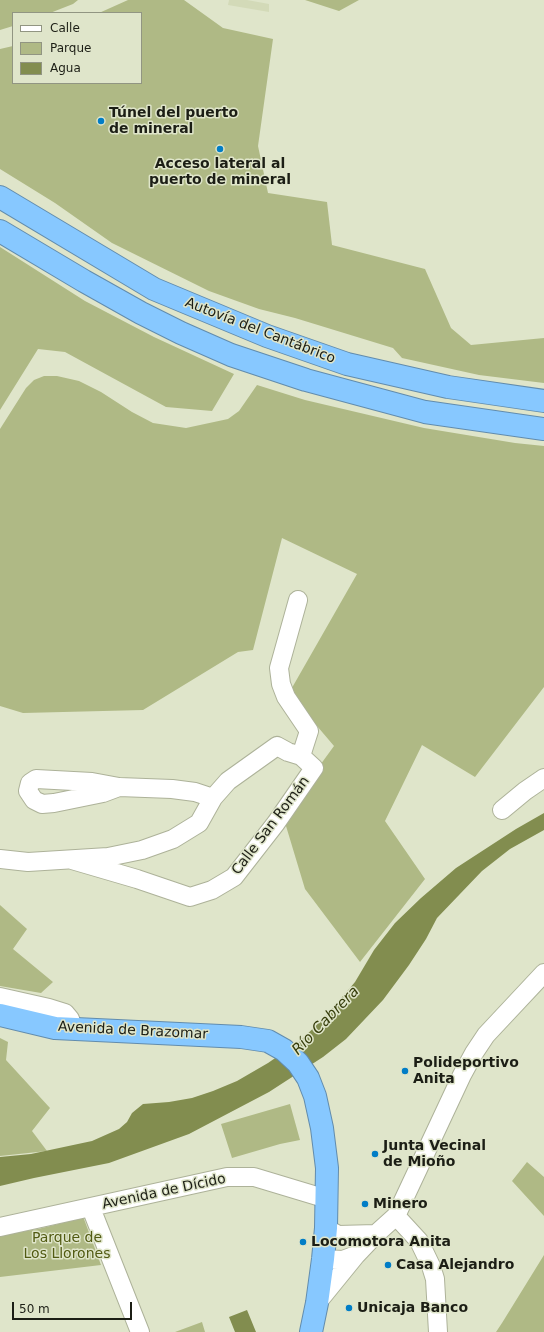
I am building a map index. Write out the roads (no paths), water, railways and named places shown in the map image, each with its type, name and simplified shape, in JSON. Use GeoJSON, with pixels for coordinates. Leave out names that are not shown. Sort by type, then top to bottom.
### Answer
{"type":"FeatureCollection","features":[{"type":"Feature","properties":{"kind":"highway","name":"Autovía del Cantábrico"},"geometry":{"type":"LineString","coordinates":[[0,197],[154,289],[267,336],[347,364],[448,387],[544,401]]}},
{"type":"Feature","properties":{"kind":"highway","name":"Autovía del Cantábrico"},"geometry":{"type":"LineString","coordinates":[[0,231],[141,313],[181,333],[231,355],[306,380],[425,412],[544,429]]}},
{"type":"Feature","properties":{"kind":"highway","name":"Avenida de Brazomar"},"geometry":{"type":"LineString","coordinates":[[0,1015],[55,1028],[241,1037],[268,1041],[284,1050],[298,1063],[308,1078],[315,1096],[323,1135],[327,1168],[327,1199]]}},
{"type":"Feature","properties":{"kind":"highway"},"geometry":{"type":"LineString","coordinates":[[311,1332],[317,1303],[323,1259],[327,1199]]}},
{"type":"Feature","properties":{"kind":"street","name":"Calle San Román"},"geometry":{"type":"LineString","coordinates":[[298,600],[279,668],[281,684],[286,697],[309,731],[301,756]]}},
{"type":"Feature","properties":{"kind":"street","name":"Calle San Román"},"geometry":{"type":"LineString","coordinates":[[0,859],[28,862],[108,858],[142,850],[173,839],[199,823],[213,798],[228,781],[277,746],[288,752],[301,756],[314,768],[276,823],[234,876],[212,890],[190,897],[137,879],[72,860]]}},
{"type":"Feature","properties":{"kind":"street"},"geometry":{"type":"LineString","coordinates":[[502,810],[544,778]]}},
{"type":"Feature","properties":{"kind":"street"},"geometry":{"type":"LineString","coordinates":[[119,787],[195,792],[213,798]]}},
{"type":"Feature","properties":{"kind":"street"},"geometry":{"type":"LineString","coordinates":[[317,1303],[356,1255],[396,1216],[462,1075],[474,1053],[486,1035],[544,972]]}},
{"type":"Feature","properties":{"kind":"street"},"geometry":{"type":"LineString","coordinates":[[0,997],[65,1013],[70,1019],[74,1029]]}},
{"type":"Feature","properties":{"kind":"street","name":"Avenida de Dícido"},"geometry":{"type":"LineString","coordinates":[[0,1227],[227,1177],[254,1177],[327,1199]]}},
{"type":"Feature","properties":{"kind":"street"},"geometry":{"type":"LineString","coordinates":[[91,1208],[140,1332]]}},
{"type":"Feature","properties":{"kind":"street"},"geometry":{"type":"LineString","coordinates":[[396,1216],[419,1241],[432,1266],[435,1279],[438,1332]]}},
{"type":"Feature","properties":{"kind":"street"},"geometry":{"type":"LineString","coordinates":[[326,1228],[338,1234],[376,1234]]}},
{"type":"Feature","properties":{"kind":"street"},"geometry":{"type":"LineString","coordinates":[[323,1259],[343,1260],[356,1255]]}},
{"type":"Feature","properties":{"kind":"water","name":"Río Cabrera"},"geometry":{"type":"Polygon","coordinates":[[[544,813],[544,830],[510,849],[482,871],[437,918],[426,939],[409,965],[383,1000],[346,1039],[323,1057],[269,1092],[189,1134],[109,1163],[0,1186],[0,1157],[31,1154],[92,1141],[119,1129],[127,1122],[132,1113],[143,1104],[192,1098],[237,1081],[268,1063],[300,1041],[326,1016],[355,982],[374,950],[395,923],[421,898],[456,868],[516,829],[544,813]]]}},
{"type":"Feature","properties":{"kind":"water"},"geometry":{"type":"Polygon","coordinates":[[[247,1310],[256,1332],[235,1332],[229,1317],[247,1310]]]}},
{"type":"Feature","properties":{"kind":"place","name":"Túnel del puerto de mineral"},"geometry":{"type":"Point","coordinates":[101,121]}},
{"type":"Feature","properties":{"kind":"place","name":"Acceso lateral al puerto de mineral"},"geometry":{"type":"Point","coordinates":[220,149]}},
{"type":"Feature","properties":{"kind":"place","name":"Polideportivo Anita"},"geometry":{"type":"Point","coordinates":[405,1071]}},
{"type":"Feature","properties":{"kind":"place","name":"Junta Vecinal de Mioño"},"geometry":{"type":"Point","coordinates":[375,1154]}},
{"type":"Feature","properties":{"kind":"place","name":"Minero"},"geometry":{"type":"Point","coordinates":[365,1204]}},
{"type":"Feature","properties":{"kind":"place","name":"Locomotora Anita"},"geometry":{"type":"Point","coordinates":[303,1242]}},
{"type":"Feature","properties":{"kind":"place","name":"Casa Alejandro"},"geometry":{"type":"Point","coordinates":[388,1265]}},
{"type":"Feature","properties":{"kind":"place","name":"Unicaja Banco"},"geometry":{"type":"Point","coordinates":[349,1308]}},
{"type":"Feature","properties":{"kind":"park label","name":"Parque de Los Llorones"},"geometry":{"type":"Point","coordinates":[67,1246]}}]}
